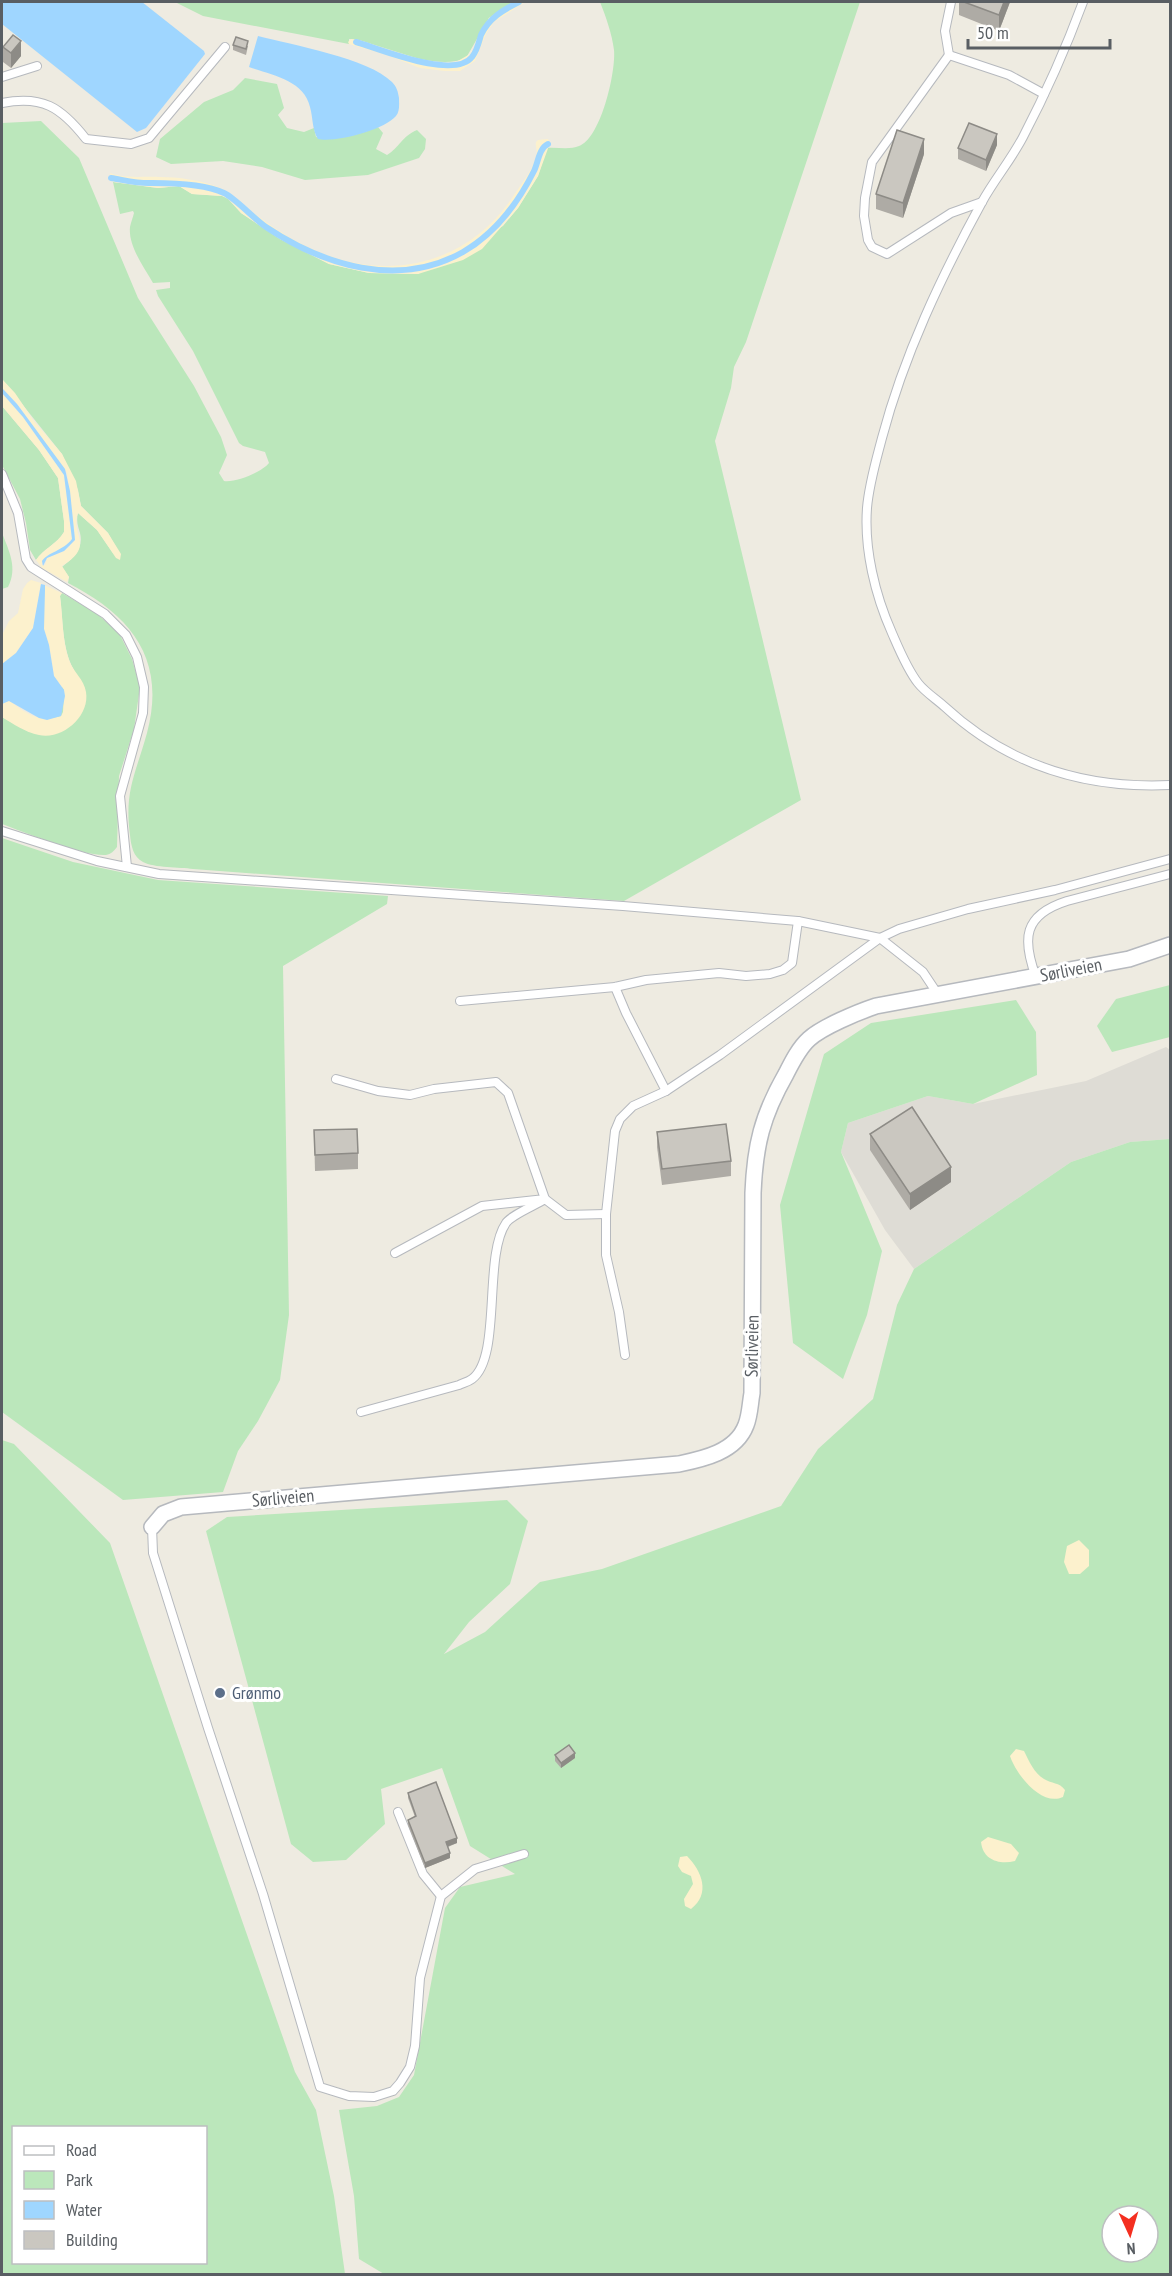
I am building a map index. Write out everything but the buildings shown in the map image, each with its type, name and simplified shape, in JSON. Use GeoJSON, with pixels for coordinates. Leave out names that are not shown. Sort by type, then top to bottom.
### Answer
{"type":"FeatureCollection","features":[{"type":"Feature","properties":{"kind":"street","name":"Sørliveien"},"geometry":{"type":"LineString","coordinates":[[152,1527],[163,1514],[181,1506],[679,1464],[699,1460],[725,1450],[743,1432],[752,1393],[754,1161],[769,1104],[809,1038],[852,1015],[876,1006],[1130,959],[1170,945]]}},
{"type":"Feature","properties":{"kind":"lane"},"geometry":{"type":"LineString","coordinates":[[951,2],[945,31],[949,56],[872,162],[863,207],[868,240],[872,247],[887,254],[951,213],[982,202]]}},
{"type":"Feature","properties":{"kind":"lane"},"geometry":{"type":"LineString","coordinates":[[1083,2],[1060,62],[1022,139],[982,202],[922,322],[905,364],[891,403],[872,478],[867,510],[872,572],[884,615],[918,683],[956,718],[978,734],[1016,757],[1047,770],[1090,782],[1170,785]]}},
{"type":"Feature","properties":{"kind":"lane"},"geometry":{"type":"LineString","coordinates":[[2,103],[20,100],[42,102],[66,116],[86,139],[135,144],[149,138],[225,47]]}},
{"type":"Feature","properties":{"kind":"lane"},"geometry":{"type":"LineString","coordinates":[[949,56],[1009,75],[1044,94]]}},
{"type":"Feature","properties":{"kind":"lane"},"geometry":{"type":"LineString","coordinates":[[2,76],[37,66]]}},
{"type":"Feature","properties":{"kind":"lane"},"geometry":{"type":"LineString","coordinates":[[2,474],[18,513],[26,559],[31,567],[105,614],[126,635],[137,657],[144,687],[143,713],[120,796],[127,867]]}},
{"type":"Feature","properties":{"kind":"lane"},"geometry":{"type":"LineString","coordinates":[[2,831],[97,861],[159,874],[623,906],[798,921],[880,938],[923,972],[937,993]]}},
{"type":"Feature","properties":{"kind":"lane"},"geometry":{"type":"LineString","coordinates":[[625,1355],[619,1312],[606,1255],[606,1214],[615,1131],[620,1119],[633,1107],[666,1090],[720,1055],[880,938],[899,929],[968,909],[1055,890],[1170,859]]}},
{"type":"Feature","properties":{"kind":"lane"},"geometry":{"type":"LineString","coordinates":[[1036,977],[1028,955],[1027,943],[1032,924],[1042,912],[1050,906],[1170,874]]}},
{"type":"Feature","properties":{"kind":"lane"},"geometry":{"type":"LineString","coordinates":[[460,1001],[615,987],[646,980],[720,973],[746,976],[770,974],[783,970],[792,963],[798,921]]}},
{"type":"Feature","properties":{"kind":"lane"},"geometry":{"type":"LineString","coordinates":[[615,987],[666,1090]]}},
{"type":"Feature","properties":{"kind":"lane"},"geometry":{"type":"LineString","coordinates":[[336,1079],[378,1091],[410,1095],[434,1089],[496,1082],[508,1093],[545,1199],[567,1215],[606,1214]]}},
{"type":"Feature","properties":{"kind":"lane"},"geometry":{"type":"LineString","coordinates":[[395,1253],[482,1206],[545,1199]]}},
{"type":"Feature","properties":{"kind":"lane"},"geometry":{"type":"LineString","coordinates":[[361,1412],[459,1385],[474,1377],[481,1364],[489,1330],[494,1268],[499,1240],[506,1222],[545,1199]]}},
{"type":"Feature","properties":{"kind":"lane"},"geometry":{"type":"LineString","coordinates":[[152,1527],[153,1553],[263,1894],[320,2087],[349,2096],[374,2097],[393,2091],[407,2075],[415,2046],[420,1978],[441,1896],[475,1869],[524,1854]]}},
{"type":"Feature","properties":{"kind":"lane"},"geometry":{"type":"LineString","coordinates":[[398,1812],[423,1874],[441,1896]]}},
{"type":"Feature","properties":{"kind":"shaded area"},"geometry":{"type":"Polygon","coordinates":[[[1166,1047],[1170,1050],[1170,1139],[1130,1142],[1071,1162],[914,1269],[885,1230],[841,1152],[848,1123],[928,1096],[973,1104],[1086,1081],[1166,1047]]]}},
{"type":"Feature","properties":{"kind":"green space"},"geometry":{"type":"Polygon","coordinates":[[[175,2],[513,2],[489,18],[466,58],[442,62],[413,57],[359,40],[349,39],[349,44],[203,16],[175,2]]]}},
{"type":"Feature","properties":{"kind":"green space"},"geometry":{"type":"Polygon","coordinates":[[[600,2],[860,2],[746,342],[734,367],[731,388],[715,441],[801,800],[624,901],[167,867],[143,862],[135,854],[130,839],[129,806],[132,782],[147,733],[152,706],[152,682],[147,661],[126,625],[109,609],[68,583],[69,577],[62,567],[74,557],[79,548],[81,539],[77,521],[78,513],[97,530],[113,553],[118,551],[108,533],[81,506],[78,490],[62,454],[2,379],[2,123],[41,121],[79,158],[138,298],[194,386],[221,437],[227,455],[219,473],[224,481],[241,479],[269,463],[265,452],[239,443],[193,351],[158,296],[156,290],[170,288],[170,282],[153,283],[137,256],[130,234],[134,213],[133,211],[120,214],[113,182],[158,188],[179,186],[192,194],[222,196],[241,213],[280,239],[329,264],[369,273],[418,274],[503,226],[518,208],[538,176],[547,148],[579,146],[594,131],[606,103],[614,60],[612,38],[600,2]]]}},
{"type":"Feature","properties":{"kind":"green space"},"geometry":{"type":"Polygon","coordinates":[[[245,78],[277,84],[284,108],[278,115],[287,128],[304,132],[314,128],[316,137],[340,138],[378,127],[383,133],[376,149],[387,155],[417,130],[426,139],[425,149],[419,158],[368,175],[305,180],[262,167],[223,161],[171,164],[156,157],[160,139],[204,102],[233,90],[245,78]]]}},
{"type":"Feature","properties":{"kind":"green space"},"geometry":{"type":"Polygon","coordinates":[[[2,406],[39,450],[58,478],[64,532],[36,560],[30,550],[20,499],[2,465],[2,406]]]}},
{"type":"Feature","properties":{"kind":"green space"},"geometry":{"type":"Polygon","coordinates":[[[2,533],[10,553],[12,573],[8,587],[2,589],[2,533]]]}},
{"type":"Feature","properties":{"kind":"green space"},"geometry":{"type":"Polygon","coordinates":[[[62,593],[96,613],[119,633],[132,659],[140,687],[134,729],[119,776],[117,847],[106,855],[70,848],[2,824],[2,717],[29,732],[74,670],[65,644],[60,596],[62,593]]]}},
{"type":"Feature","properties":{"kind":"green space"},"geometry":{"type":"Polygon","coordinates":[[[2,838],[73,862],[158,880],[388,896],[387,904],[283,966],[289,1315],[280,1380],[258,1421],[238,1451],[223,1492],[123,1500],[2,1412],[2,838]]]}},
{"type":"Feature","properties":{"kind":"green space"},"geometry":{"type":"Polygon","coordinates":[[[1170,985],[1170,1037],[1112,1052],[1097,1026],[1116,999],[1170,985]]]}},
{"type":"Feature","properties":{"kind":"green space"},"geometry":{"type":"Polygon","coordinates":[[[1016,1000],[1036,1032],[1037,1075],[973,1104],[928,1096],[848,1123],[841,1152],[882,1251],[867,1315],[843,1379],[793,1343],[780,1205],[824,1054],[871,1023],[1016,1000]]]}},
{"type":"Feature","properties":{"kind":"green space"},"geometry":{"type":"Polygon","coordinates":[[[1170,1139],[1170,2274],[384,2274],[359,2259],[354,2196],[339,2110],[377,2106],[399,2097],[414,2075],[445,1908],[460,1887],[515,1874],[470,1846],[442,1768],[381,1789],[385,1824],[346,1860],[313,1862],[291,1844],[206,1531],[227,1517],[507,1500],[528,1521],[510,1584],[469,1622],[444,1654],[485,1632],[540,1582],[602,1569],[781,1506],[818,1449],[873,1399],[897,1305],[914,1269],[1071,1162],[1130,1142],[1170,1139]]]}},
{"type":"Feature","properties":{"kind":"green space"},"geometry":{"type":"Polygon","coordinates":[[[2,1440],[14,1444],[110,1543],[295,2072],[316,2110],[334,2196],[345,2274],[2,2274],[2,1440]]]}},
{"type":"Feature","properties":{"kind":"sand"},"geometry":{"type":"Polygon","coordinates":[[[513,2],[525,2],[494,22],[486,34],[475,61],[460,71],[420,68],[348,42],[351,39],[359,40],[429,62],[456,62],[470,54],[489,18],[513,2]]]}},
{"type":"Feature","properties":{"kind":"sand"},"geometry":{"type":"Polygon","coordinates":[[[548,139],[550,143],[538,176],[518,208],[482,249],[463,260],[418,274],[369,273],[329,264],[280,239],[241,213],[228,198],[192,194],[179,186],[158,188],[113,182],[110,173],[129,177],[182,178],[218,187],[281,232],[317,251],[345,261],[373,265],[400,265],[427,260],[452,251],[475,237],[496,218],[527,176],[536,156],[536,142],[548,139]]]}},
{"type":"Feature","properties":{"kind":"sand"},"geometry":{"type":"Polygon","coordinates":[[[2,379],[62,454],[76,481],[81,506],[108,533],[121,554],[120,560],[116,558],[97,530],[78,513],[76,521],[80,546],[72,559],[62,566],[69,577],[67,582],[42,568],[36,560],[64,532],[58,478],[39,450],[2,406],[2,393],[23,417],[64,475],[72,539],[42,561],[42,565],[45,565],[47,558],[69,547],[75,537],[67,473],[17,404],[2,388],[2,379]]]}},
{"type":"Feature","properties":{"kind":"sand"},"geometry":{"type":"Polygon","coordinates":[[[31,580],[41,583],[33,628],[16,653],[2,664],[2,635],[9,621],[18,613],[23,589],[31,580]]]}},
{"type":"Feature","properties":{"kind":"sand"},"geometry":{"type":"Polygon","coordinates":[[[44,585],[62,593],[60,596],[67,652],[86,692],[84,710],[73,724],[57,734],[48,736],[19,728],[2,717],[2,704],[9,700],[22,710],[40,718],[61,716],[63,712],[64,690],[54,676],[44,629],[44,585]]]}},
{"type":"Feature","properties":{"kind":"sand"},"geometry":{"type":"Polygon","coordinates":[[[1079,1540],[1089,1550],[1089,1566],[1080,1574],[1069,1574],[1064,1562],[1067,1546],[1079,1540]]]}},
{"type":"Feature","properties":{"kind":"sand"},"geometry":{"type":"Polygon","coordinates":[[[1016,1749],[1024,1751],[1037,1774],[1063,1787],[1065,1790],[1063,1797],[1055,1799],[1046,1797],[1030,1787],[1010,1756],[1016,1749]]]}},
{"type":"Feature","properties":{"kind":"sand"},"geometry":{"type":"Polygon","coordinates":[[[988,1837],[1011,1844],[1019,1853],[1015,1861],[1003,1862],[988,1857],[981,1842],[988,1837]]]}},
{"type":"Feature","properties":{"kind":"sand"},"geometry":{"type":"Polygon","coordinates":[[[687,1856],[697,1868],[702,1882],[701,1897],[691,1909],[685,1906],[684,1899],[693,1884],[691,1876],[682,1872],[678,1866],[680,1857],[687,1856]]]}},
{"type":"Feature","properties":{"kind":"water"},"geometry":{"type":"Polygon","coordinates":[[[2,2],[142,2],[205,54],[146,128],[137,132],[2,24],[2,2]]]}},
{"type":"Feature","properties":{"kind":"water"},"geometry":{"type":"Polygon","coordinates":[[[258,36],[329,53],[366,66],[381,74],[392,82],[397,90],[399,110],[396,116],[381,126],[359,134],[336,139],[318,139],[307,98],[301,90],[277,76],[249,67],[258,36]]]}},
{"type":"Feature","properties":{"kind":"water"},"geometry":{"type":"Polygon","coordinates":[[[2,388],[17,404],[65,469],[70,491],[75,540],[64,551],[47,558],[43,566],[42,561],[48,555],[72,539],[64,475],[23,417],[2,393],[2,388]]]}},
{"type":"Feature","properties":{"kind":"water"},"geometry":{"type":"Polygon","coordinates":[[[41,584],[45,585],[44,629],[54,676],[64,690],[65,696],[61,716],[47,720],[9,701],[2,704],[2,664],[16,653],[33,628],[41,584]]]}},
{"type":"Feature","properties":{"kind":"waterway"},"geometry":{"type":"LineString","coordinates":[[356,42],[416,61],[450,65],[463,63],[474,55],[481,35],[492,19],[519,2]]}},
{"type":"Feature","properties":{"kind":"waterway"},"geometry":{"type":"LineString","coordinates":[[111,178],[216,190],[233,199],[266,227],[312,252],[362,268],[413,269],[438,263],[463,252],[495,227],[521,195],[541,152],[548,144]]}},
{"type":"Feature","properties":{"kind":"place","name":"Grønmo"},"geometry":{"type":"Point","coordinates":[220,1693]}}]}
